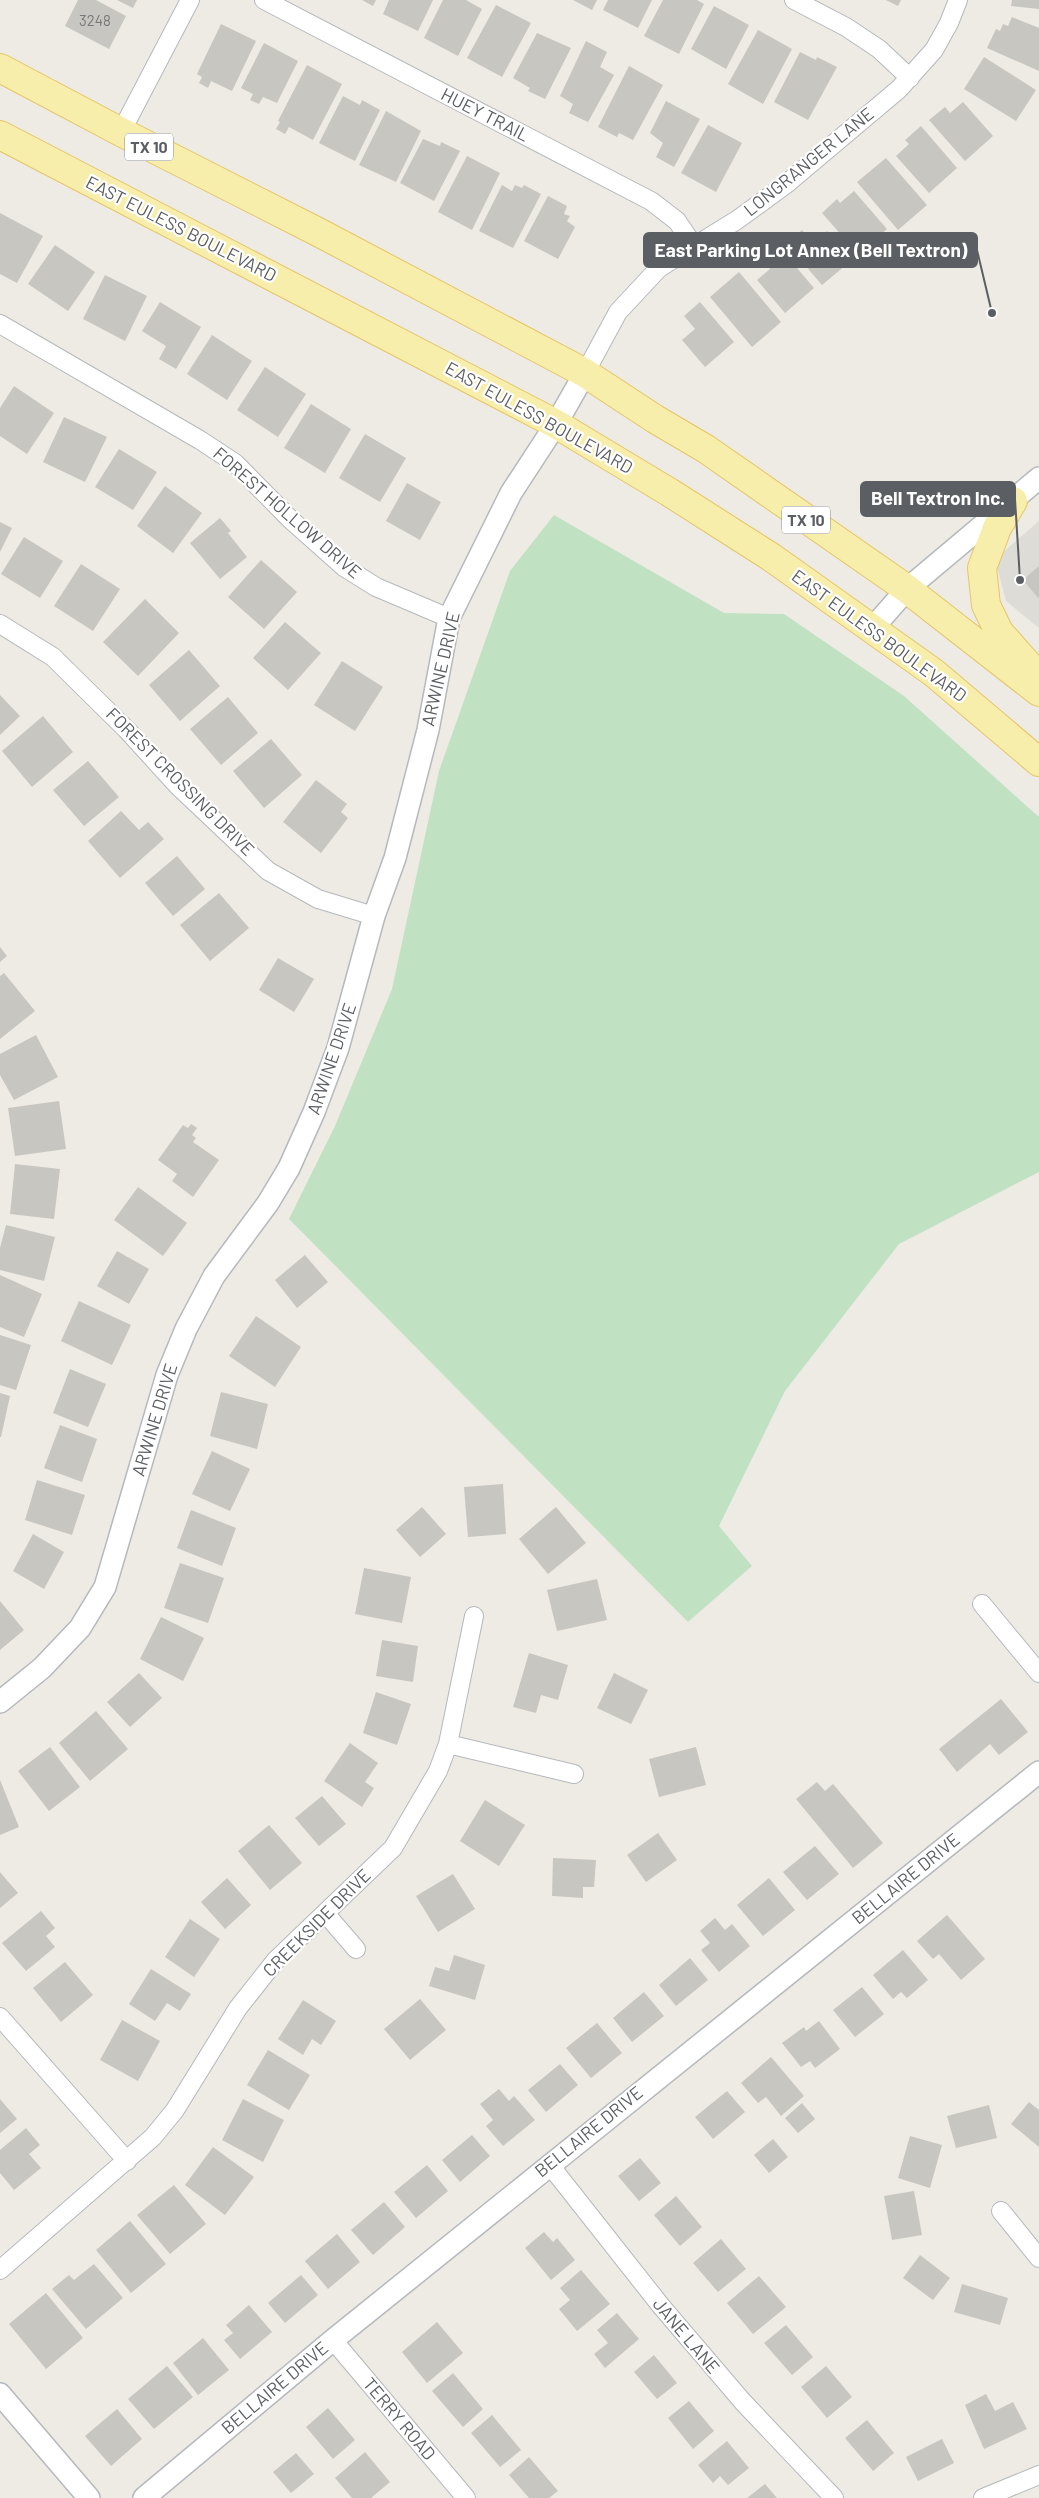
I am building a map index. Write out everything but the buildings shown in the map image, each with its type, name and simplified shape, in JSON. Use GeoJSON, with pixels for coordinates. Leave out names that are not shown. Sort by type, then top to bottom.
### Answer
{"type":"FeatureCollection","features":[{"type":"Feature","properties":{"kind":"main road","name":"TX 10"},"geometry":{"type":"LineString","coordinates":[[0,68],[120,132],[318,232],[585,373],[654,419],[706,449],[907,589],[1039,692]]}},
{"type":"Feature","properties":{"kind":"main road","name":"EAST EULESS BOULEVARD"},"geometry":{"type":"LineString","coordinates":[[0,135],[556,424],[771,557],[934,673],[1039,762]]}},
{"type":"Feature","properties":{"kind":"main road"},"geometry":{"type":"LineString","coordinates":[[1013,501],[997,528],[982,568],[986,605],[999,632],[1039,678]]}},
{"type":"Feature","properties":{"kind":"street"},"geometry":{"type":"LineString","coordinates":[[120,132],[190,0]]}},
{"type":"Feature","properties":{"kind":"street","name":"HUEY TRAIL"},"geometry":{"type":"LineString","coordinates":[[264,0],[651,201],[677,221],[694,246]]}},
{"type":"Feature","properties":{"kind":"street"},"geometry":{"type":"LineString","coordinates":[[794,0],[846,27],[879,49],[910,78]]}},
{"type":"Feature","properties":{"kind":"street","name":"LONGRANGER LANE"},"geometry":{"type":"LineString","coordinates":[[585,373],[618,312],[659,268],[737,220],[785,185],[910,78],[934,50],[949,23],[958,0]]}},
{"type":"Feature","properties":{"kind":"street","name":"FOREST HOLLOW DRIVE"},"geometry":{"type":"LineString","coordinates":[[0,324],[200,440],[235,463],[290,519],[344,567],[376,587],[449,618]]}},
{"type":"Feature","properties":{"kind":"street","name":"ARWINE DRIVE"},"geometry":{"type":"LineString","coordinates":[[0,1702],[42,1668],[80,1628],[105,1587],[167,1375],[186,1329],[214,1276],[268,1203],[289,1168],[314,1112],[338,1048],[374,916],[395,858],[425,739],[449,618],[511,493],[556,424],[585,373]]}},
{"type":"Feature","properties":{"kind":"street"},"geometry":{"type":"LineString","coordinates":[[872,629],[907,589],[1039,478]]}},
{"type":"Feature","properties":{"kind":"street","name":"FOREST CROSSING DRIVE"},"geometry":{"type":"LineString","coordinates":[[0,624],[53,657],[126,730],[178,786],[268,871],[318,899],[374,916]]}},
{"type":"Feature","properties":{"kind":"street"},"geometry":{"type":"LineString","coordinates":[[982,1604],[1039,1673]]}},
{"type":"Feature","properties":{"kind":"street","name":"CREEKSIDE DRIVE"},"geometry":{"type":"LineString","coordinates":[[0,2270],[154,2137],[175,2110],[238,2008],[276,1960],[392,1848],[438,1771],[448,1744],[474,1616]]}},
{"type":"Feature","properties":{"kind":"street"},"geometry":{"type":"LineString","coordinates":[[448,1744],[574,1774]]}},
{"type":"Feature","properties":{"kind":"street","name":"BELLAIRE DRIVE"},"geometry":{"type":"LineString","coordinates":[[144,2498],[333,2340],[549,2164],[1039,1772]]}},
{"type":"Feature","properties":{"kind":"street"},"geometry":{"type":"LineString","coordinates":[[325,1913],[356,1949]]}},
{"type":"Feature","properties":{"kind":"street"},"geometry":{"type":"LineString","coordinates":[[0,2017],[127,2161]]}},
{"type":"Feature","properties":{"kind":"street","name":"JANE LANE"},"geometry":{"type":"LineString","coordinates":[[549,2164],[660,2306],[743,2402],[834,2498]]}},
{"type":"Feature","properties":{"kind":"street"},"geometry":{"type":"LineString","coordinates":[[1000,2212],[1039,2258]]}},
{"type":"Feature","properties":{"kind":"street","name":"TERRY ROAD"},"geometry":{"type":"LineString","coordinates":[[333,2340],[466,2498]]}},
{"type":"Feature","properties":{"kind":"street"},"geometry":{"type":"LineString","coordinates":[[0,2394],[89,2498]]}},
{"type":"Feature","properties":{"kind":"street"},"geometry":{"type":"LineString","coordinates":[[983,2498],[1039,2475]]}},
{"type":"Feature","properties":{"kind":"shaded area"},"geometry":{"type":"Polygon","coordinates":[[[1039,521],[1039,628],[1006,601],[995,559],[1039,521]]]}},
{"type":"Feature","properties":{"kind":"green space"},"geometry":{"type":"Polygon","coordinates":[[[554,515],[724,613],[784,614],[904,696],[1039,817],[1039,1172],[899,1244],[785,1391],[719,1526],[752,1566],[688,1622],[289,1219],[335,1126],[392,989],[439,771],[510,571],[554,515]]]}},
{"type":"Feature","properties":{"kind":"place","name":"East Parking Lot Annex (Bell Textron)"},"geometry":{"type":"Point","coordinates":[992,313]}},
{"type":"Feature","properties":{"kind":"place","name":"Bell Textron Inc."},"geometry":{"type":"Point","coordinates":[1020,580]}}]}
